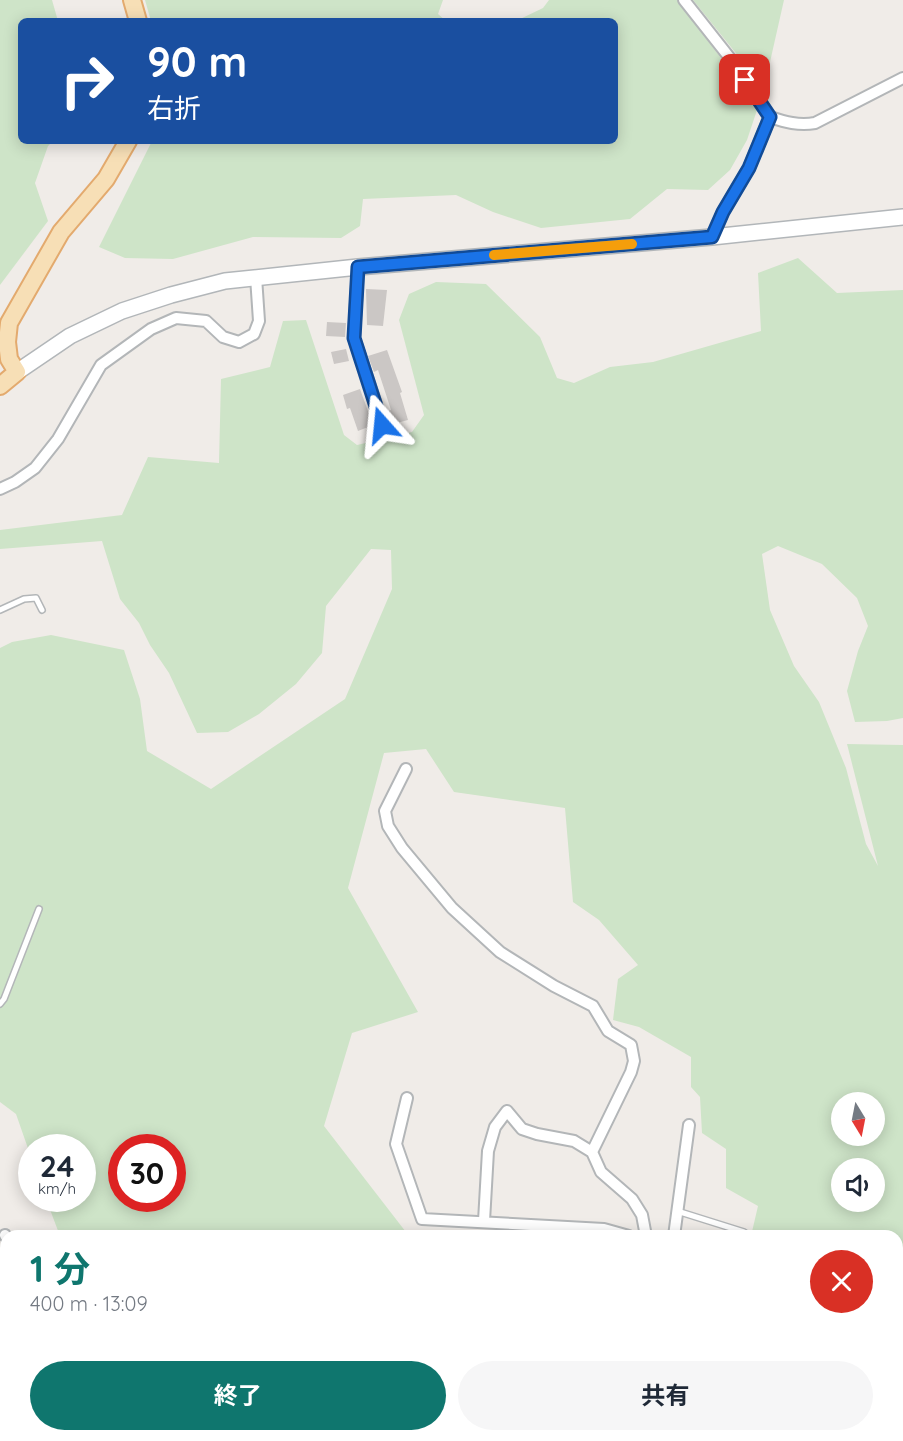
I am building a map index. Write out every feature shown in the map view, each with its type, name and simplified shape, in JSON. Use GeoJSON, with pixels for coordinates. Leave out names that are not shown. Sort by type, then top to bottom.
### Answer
{"type":"FeatureCollection","features":[{"type":"Feature","properties":{"kind":"main road"},"geometry":{"type":"LineString","coordinates":[[132,0],[137,18]]}},
{"type":"Feature","properties":{"kind":"main road"},"geometry":{"type":"LineString","coordinates":[[0,386],[17,372],[9,358],[7,342],[9,323],[61,232],[106,179],[126,144]]}},
{"type":"Feature","properties":{"kind":"street"},"geometry":{"type":"LineString","coordinates":[[684,0],[733,62],[770,117],[804,125],[815,123],[903,78]]}},
{"type":"Feature","properties":{"kind":"street"},"geometry":{"type":"LineString","coordinates":[[712,237],[723,212],[749,168],[770,117]]}},
{"type":"Feature","properties":{"kind":"street"},"geometry":{"type":"LineString","coordinates":[[17,372],[70,336],[122,311],[214,284],[256,276],[712,237],[903,218]]}},
{"type":"Feature","properties":{"kind":"street"},"geometry":{"type":"LineString","coordinates":[[358,267],[354,338],[382,425]]}},
{"type":"Feature","properties":{"kind":"street"},"geometry":{"type":"LineString","coordinates":[[0,489],[35,468],[58,439],[101,365],[152,329],[176,318],[206,321],[223,337],[239,342],[254,334],[259,321],[256,276]]}},
{"type":"Feature","properties":{"kind":"street"},"geometry":{"type":"LineString","coordinates":[[405,770],[385,811],[388,826],[402,848],[452,908],[500,952],[554,986],[593,1006],[608,1031],[631,1045],[634,1061],[631,1071],[592,1152]]}},
{"type":"Feature","properties":{"kind":"street"},"geometry":{"type":"LineString","coordinates":[[407,1098],[396,1144],[422,1219],[608,1230]]}},
{"type":"Feature","properties":{"kind":"street"},"geometry":{"type":"LineString","coordinates":[[484,1221],[488,1150],[495,1127],[507,1111],[522,1129],[574,1141],[592,1152],[601,1172],[632,1199],[642,1215],[645,1230]]}},
{"type":"Feature","properties":{"kind":"street"},"geometry":{"type":"LineString","coordinates":[[675,1230],[689,1125]]}},
{"type":"Feature","properties":{"kind":"lane"},"geometry":{"type":"LineString","coordinates":[[0,610],[24,599],[36,598],[42,610]]}},
{"type":"Feature","properties":{"kind":"lane"},"geometry":{"type":"LineString","coordinates":[[0,1004],[4,999],[39,909]]}},
{"type":"Feature","properties":{"kind":"lane"},"geometry":{"type":"LineString","coordinates":[[677,1211],[738,1230]]}},
{"type":"Feature","properties":{"kind":"green space"},"geometry":{"type":"Polygon","coordinates":[[[0,0],[52,0],[57,18],[18,18],[18,144],[50,144],[35,183],[48,221],[0,285],[0,0]]]}},
{"type":"Feature","properties":{"kind":"green space"},"geometry":{"type":"Polygon","coordinates":[[[145,0],[443,0],[438,14],[443,18],[150,18],[145,0]]]}},
{"type":"Feature","properties":{"kind":"green space"},"geometry":{"type":"Polygon","coordinates":[[[549,0],[677,0],[757,110],[747,140],[730,170],[708,190],[667,189],[630,219],[541,228],[493,212],[456,195],[363,199],[360,226],[341,238],[253,237],[173,259],[125,258],[99,247],[150,144],[618,144],[618,18],[522,18],[543,8],[549,0]]]}},
{"type":"Feature","properties":{"kind":"green space"},"geometry":{"type":"Polygon","coordinates":[[[693,0],[784,0],[763,93],[739,57],[693,0]]]}},
{"type":"Feature","properties":{"kind":"green space"},"geometry":{"type":"Polygon","coordinates":[[[798,258],[837,293],[903,290],[903,718],[855,722],[847,691],[858,651],[868,626],[857,598],[822,564],[778,546],[762,554],[770,610],[794,666],[819,702],[846,768],[866,844],[878,866],[847,744],[903,745],[903,1230],[752,1230],[758,1206],[726,1188],[726,1149],[702,1133],[700,1097],[691,1087],[691,1057],[639,1027],[613,1020],[618,979],[638,965],[599,920],[573,902],[565,808],[454,792],[426,749],[384,753],[348,888],[418,1012],[352,1033],[324,1126],[404,1230],[58,1230],[51,1212],[96,1212],[96,1134],[23,1134],[16,1114],[0,1102],[0,648],[12,642],[51,635],[124,650],[140,699],[147,751],[211,789],[345,699],[392,589],[391,550],[371,549],[326,606],[322,653],[296,684],[259,714],[228,732],[197,733],[169,673],[150,645],[139,623],[120,599],[102,541],[0,549],[0,530],[122,515],[148,457],[219,463],[221,379],[270,367],[283,321],[306,320],[344,435],[357,445],[412,432],[424,415],[399,320],[409,294],[436,282],[486,284],[540,337],[557,378],[574,383],[610,367],[653,362],[761,331],[758,273],[798,258]]]}},
{"type":"Feature","properties":{"kind":"building"},"geometry":{"type":"Polygon","coordinates":[[[366,289],[387,290],[383,326],[367,325],[366,289]]]}},
{"type":"Feature","properties":{"kind":"building"},"geometry":{"type":"Polygon","coordinates":[[[327,322],[346,323],[345,337],[326,336],[327,322]]]}},
{"type":"Feature","properties":{"kind":"building"},"geometry":{"type":"Polygon","coordinates":[[[346,349],[349,361],[334,364],[331,352],[346,349]]]}},
{"type":"Feature","properties":{"kind":"building"},"geometry":{"type":"Polygon","coordinates":[[[387,350],[402,392],[400,393],[408,420],[393,424],[389,411],[391,410],[378,370],[374,372],[368,356],[387,350]]]}},
{"type":"Feature","properties":{"kind":"building"},"geometry":{"type":"Polygon","coordinates":[[[360,389],[373,425],[358,431],[343,395],[360,389]]]}},
{"type":"Feature","properties":{"kind":"slow traffic"},"geometry":{"type":"LineString","coordinates":[[494,255],[632,244]]}},
{"type":"Feature","properties":{"kind":"route"},"geometry":{"type":"LineString","coordinates":[[382,425],[354,338],[358,267],[712,237],[723,212],[749,168],[770,117],[745,80]]}}]}
